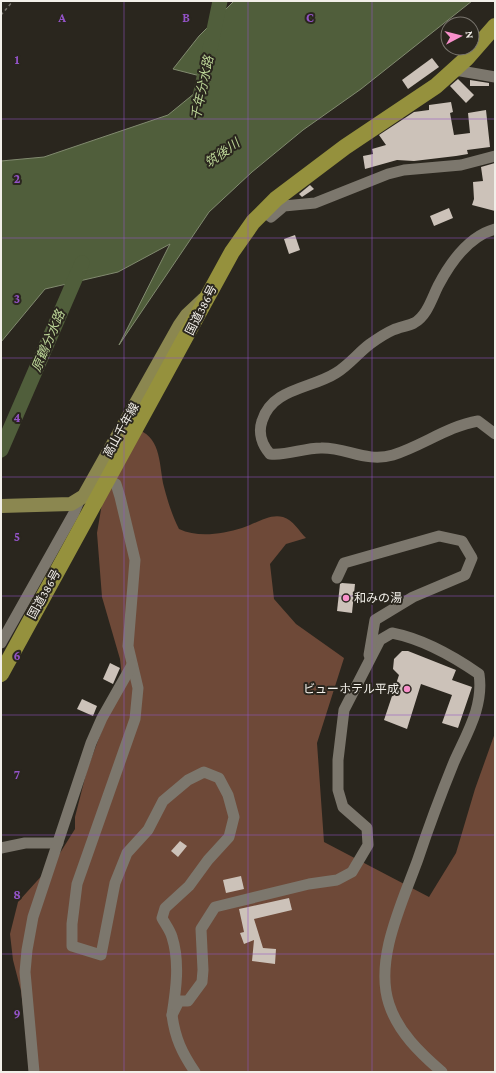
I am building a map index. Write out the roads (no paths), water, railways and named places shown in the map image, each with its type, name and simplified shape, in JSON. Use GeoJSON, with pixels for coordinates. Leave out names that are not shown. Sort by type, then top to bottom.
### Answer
{"type":"FeatureCollection","features":[{"type":"Feature","properties":{"kind":"highway","name":"国道386号"},"geometry":{"type":"LineString","coordinates":[[1,674],[107,479],[154,398],[208,295],[232,252],[253,222],[276,200],[320,166],[414,103],[455,70],[495,26]]}},
{"type":"Feature","properties":{"kind":"main road","name":"高山千年線"},"geometry":{"type":"LineString","coordinates":[[75,503],[90,488],[180,325],[187,315],[208,295]]}},
{"type":"Feature","properties":{"kind":"main road"},"geometry":{"type":"LineString","coordinates":[[1,506],[75,503]]}},
{"type":"Feature","properties":{"kind":"street"},"geometry":{"type":"LineString","coordinates":[[455,70],[495,77]]}},
{"type":"Feature","properties":{"kind":"street"},"geometry":{"type":"LineString","coordinates":[[264,212],[271,217],[284,206],[315,203],[394,172],[461,165],[495,156]]}},
{"type":"Feature","properties":{"kind":"street"},"geometry":{"type":"LineString","coordinates":[[495,229],[479,237],[466,247],[452,264],[422,316],[414,323],[391,331],[370,344],[336,373],[287,393],[273,402],[265,411],[260,425],[264,447],[270,454],[278,455],[300,450],[322,448],[359,456],[377,457],[392,455],[464,423],[478,421],[495,434]]}},
{"type":"Feature","properties":{"kind":"street"},"geometry":{"type":"LineString","coordinates":[[107,479],[116,484],[135,560],[128,646],[138,688],[135,719],[77,884],[72,924],[72,946],[101,955],[115,883],[127,853],[148,830],[163,801],[188,780],[204,772],[219,778],[228,795],[234,817],[229,837],[208,860],[189,886],[165,908],[162,918],[172,936],[176,954],[176,988],[172,1015],[174,1034],[185,1057],[195,1072]]}},
{"type":"Feature","properties":{"kind":"street"},"geometry":{"type":"LineString","coordinates":[[1,643],[74,513],[75,503]]}},
{"type":"Feature","properties":{"kind":"street"},"geometry":{"type":"LineString","coordinates":[[337,578],[344,562],[439,536],[462,541],[472,558],[465,575],[413,597],[374,620],[368,663]]}},
{"type":"Feature","properties":{"kind":"street"},"geometry":{"type":"LineString","coordinates":[[172,1015],[179,1001],[188,1001],[202,982],[203,970],[201,929],[215,907],[309,884],[336,880],[352,872],[368,845],[367,828],[343,807],[338,790],[338,760],[344,710],[380,640],[392,633],[409,637],[468,667],[479,674],[481,688],[477,709],[434,815],[398,915],[388,950],[384,972],[388,1003],[395,1021],[405,1036],[442,1072]]}},
{"type":"Feature","properties":{"kind":"street"},"geometry":{"type":"LineString","coordinates":[[34,1072],[25,972],[33,917],[91,743],[102,718],[132,665]]}},
{"type":"Feature","properties":{"kind":"street"},"geometry":{"type":"LineString","coordinates":[[1,848],[25,843],[58,842]]}},
{"type":"Feature","properties":{"kind":"water","name":"筑後川"},"geometry":{"type":"Polygon","coordinates":[[[234,1],[472,1],[453,16],[440,16],[440,26],[361,89],[303,130],[252,172],[209,212],[119,345],[170,244],[118,272],[45,289],[1,342],[1,161],[44,157],[168,115],[212,79],[173,69],[199,36],[234,1]]]}},
{"type":"Feature","properties":{"kind":"waterway","name":"千年分水路"},"geometry":{"type":"LineString","coordinates":[[198,106],[220,1]]}},
{"type":"Feature","properties":{"kind":"waterway","name":"原鶴分水路"},"geometry":{"type":"LineString","coordinates":[[1,450],[82,263]]}},
{"type":"Feature","properties":{"kind":"place","name":"和みの湯"},"geometry":{"type":"Point","coordinates":[346,598]}},
{"type":"Feature","properties":{"kind":"place","name":"ビューホテル平成"},"geometry":{"type":"Point","coordinates":[407,689]}}]}
